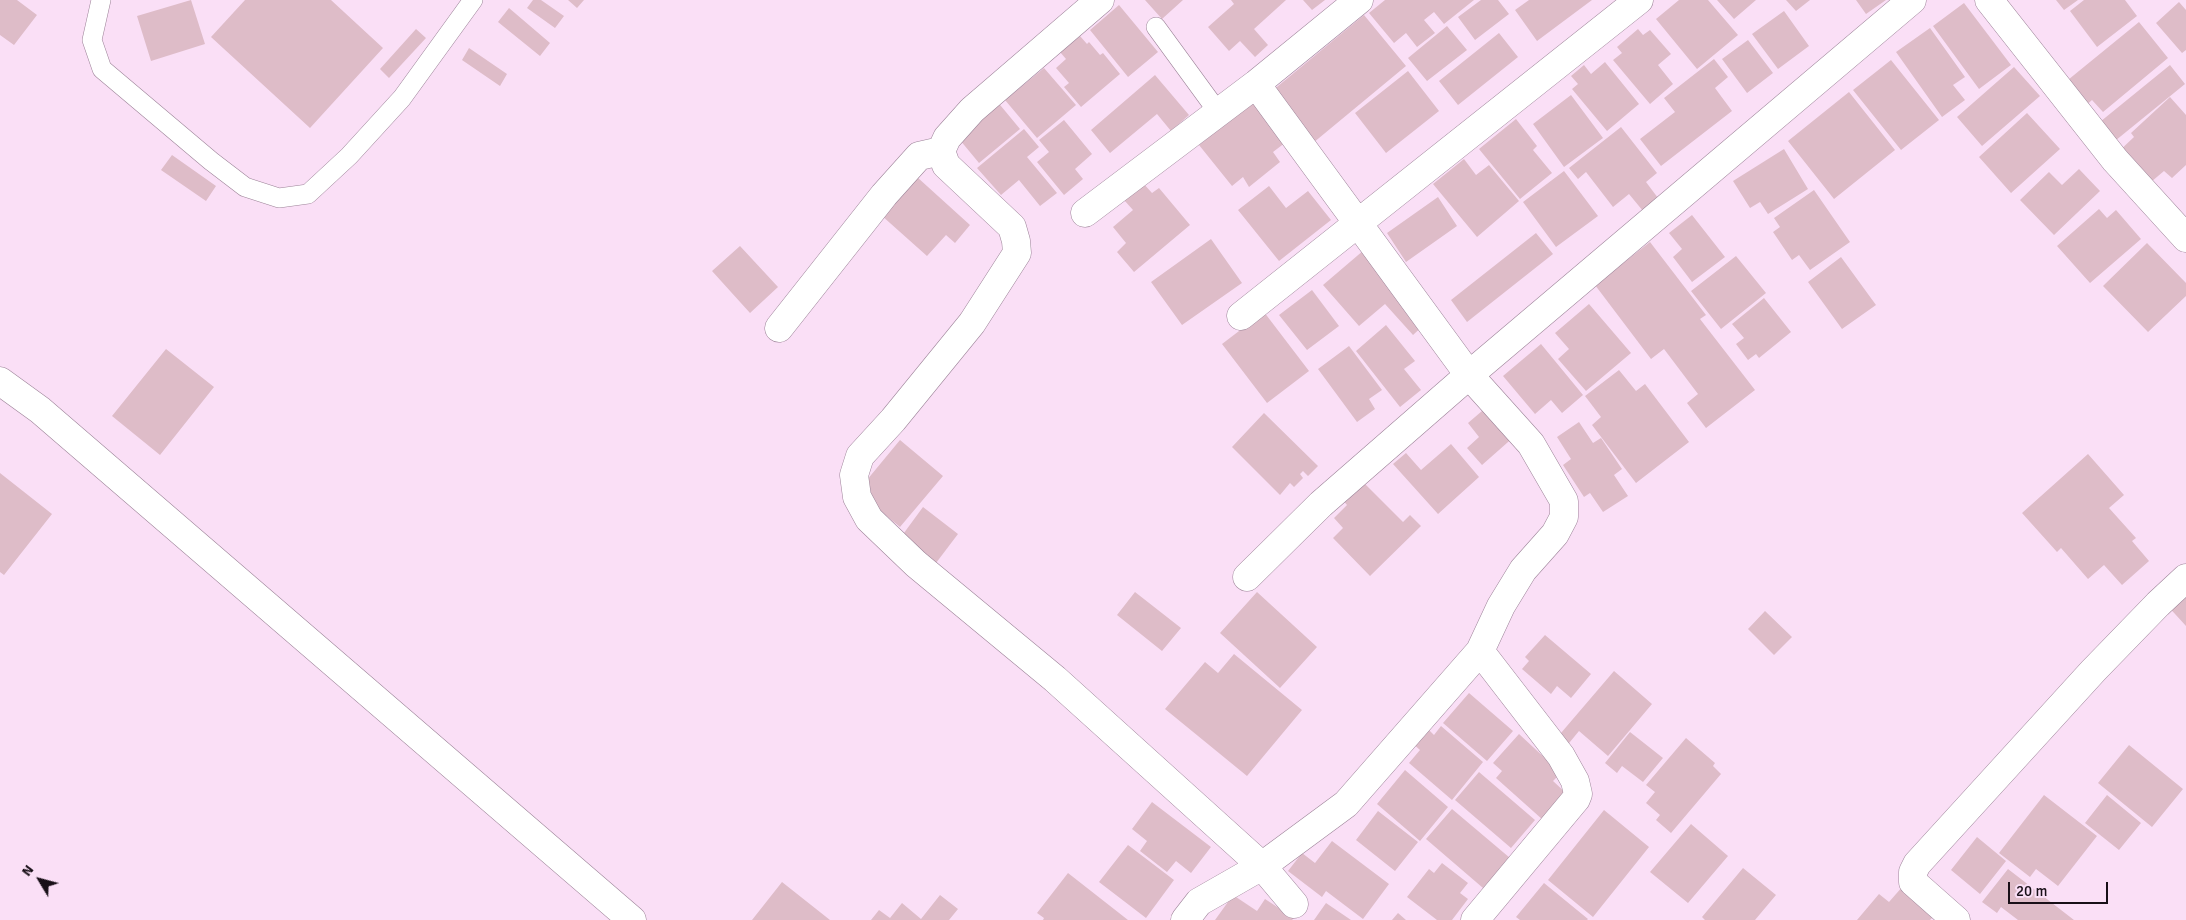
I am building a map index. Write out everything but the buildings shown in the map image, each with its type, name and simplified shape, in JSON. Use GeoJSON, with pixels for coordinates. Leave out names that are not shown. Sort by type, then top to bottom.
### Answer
{"type":"FeatureCollection","features":[{"type":"Feature","properties":{"kind":"street"},"geometry":{"type":"LineString","coordinates":[[1100,0],[972,110],[947,138],[941,151],[946,165],[1012,227],[1016,241],[1016,253],[972,323],[893,420],[860,456],[854,475],[857,497],[869,519],[916,564],[1055,679],[1262,866],[1294,904]]}},
{"type":"Feature","properties":{"kind":"street"},"geometry":{"type":"LineString","coordinates":[[1085,213],[1256,84],[1359,0]]}},
{"type":"Feature","properties":{"kind":"street"},"geometry":{"type":"LineString","coordinates":[[1241,316],[1639,0]]}},
{"type":"Feature","properties":{"kind":"street"},"geometry":{"type":"LineString","coordinates":[[1246,577],[1321,504],[1912,0]]}},
{"type":"Feature","properties":{"kind":"street"},"geometry":{"type":"LineString","coordinates":[[1989,0],[2115,160],[2186,238]]}},
{"type":"Feature","properties":{"kind":"street"},"geometry":{"type":"LineString","coordinates":[[1185,920],[1200,902],[1262,866],[1346,804],[1480,651],[1501,606],[1523,570],[1555,534],[1564,517],[1564,501],[1531,444],[1470,375],[1256,84]]}},
{"type":"Feature","properties":{"kind":"street"},"geometry":{"type":"LineString","coordinates":[[778,328],[884,195],[919,156],[941,151]]}},
{"type":"Feature","properties":{"kind":"street"},"geometry":{"type":"LineString","coordinates":[[0,381],[40,410],[632,920]]}},
{"type":"Feature","properties":{"kind":"street"},"geometry":{"type":"LineString","coordinates":[[1956,920],[1913,882],[1913,872],[1917,864],[2093,671],[2186,578]]}},
{"type":"Feature","properties":{"kind":"street"},"geometry":{"type":"LineString","coordinates":[[1475,920],[1576,799],[1578,794],[1575,781],[1561,756],[1480,651]]}},
{"type":"Feature","properties":{"kind":"lane"},"geometry":{"type":"LineString","coordinates":[[101,0],[92,40],[102,69],[211,162],[245,187],[279,198],[308,194],[349,156],[402,98],[473,0]]}},
{"type":"Feature","properties":{"kind":"lane"},"geometry":{"type":"LineString","coordinates":[[1156,27],[1218,112]]}}]}
